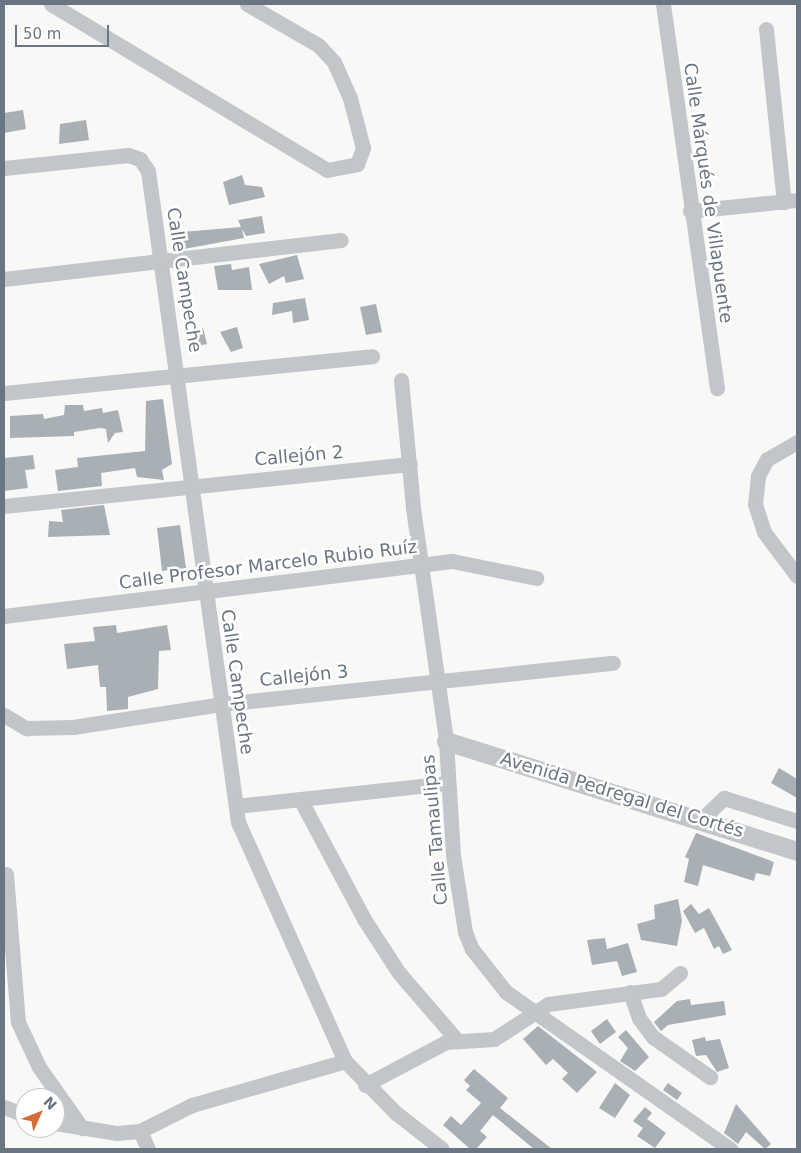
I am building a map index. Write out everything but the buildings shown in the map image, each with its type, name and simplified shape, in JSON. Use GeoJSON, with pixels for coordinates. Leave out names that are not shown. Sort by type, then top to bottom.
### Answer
{"type":"FeatureCollection","features":[{"type":"Feature","properties":{"kind":"street"},"geometry":{"type":"LineString","coordinates":[[51,4],[327,170],[357,164],[363,148],[350,98],[334,62],[318,45],[247,4]]}},
{"type":"Feature","properties":{"kind":"street","name":"Calle Márqués de Villapuente"},"geometry":{"type":"LineString","coordinates":[[662,4],[690,211],[717,388]]}},
{"type":"Feature","properties":{"kind":"street"},"geometry":{"type":"LineString","coordinates":[[690,211],[791,201],[766,29]]}},
{"type":"Feature","properties":{"kind":"street","name":"Calle Campeche"},"geometry":{"type":"LineString","coordinates":[[4,168],[128,155],[140,159],[148,171],[179,376],[205,593],[236,806],[243,835],[345,1061],[365,1085],[442,1149]]}},
{"type":"Feature","properties":{"kind":"street"},"geometry":{"type":"LineString","coordinates":[[4,279],[162,263],[341,240]]}},
{"type":"Feature","properties":{"kind":"street"},"geometry":{"type":"LineString","coordinates":[[4,393],[372,356]]}},
{"type":"Feature","properties":{"kind":"street","name":"Calle Tamaulipas"},"geometry":{"type":"LineString","coordinates":[[401,380],[446,741],[447,783],[465,932],[493,978],[532,1012],[730,1149]]}},
{"type":"Feature","properties":{"kind":"street"},"geometry":{"type":"LineString","coordinates":[[797,442],[772,455],[758,476],[755,504],[764,532],[797,576]]}},
{"type":"Feature","properties":{"kind":"street","name":"Callejón 2"},"geometry":{"type":"LineString","coordinates":[[4,506],[192,483],[410,464]]}},
{"type":"Feature","properties":{"kind":"street","name":"Calle Profesor Marcelo Rubio Ruíz"},"geometry":{"type":"LineString","coordinates":[[4,616],[461,562],[536,578]]}},
{"type":"Feature","properties":{"kind":"street","name":"Callejón 3"},"geometry":{"type":"LineString","coordinates":[[4,715],[26,728],[74,727],[221,704],[613,662]]}},
{"type":"Feature","properties":{"kind":"street","name":"Avenida Pedregal del Cortés"},"geometry":{"type":"LineString","coordinates":[[446,741],[704,818],[797,851]]}},
{"type":"Feature","properties":{"kind":"street"},"geometry":{"type":"LineString","coordinates":[[236,806],[447,783]]}},
{"type":"Feature","properties":{"kind":"street"},"geometry":{"type":"LineString","coordinates":[[704,818],[724,798],[797,821]]}},
{"type":"Feature","properties":{"kind":"street"},"geometry":{"type":"LineString","coordinates":[[300,799],[364,919],[399,972],[456,1039]]}},
{"type":"Feature","properties":{"kind":"street"},"geometry":{"type":"LineString","coordinates":[[6,874],[18,1022],[39,1067],[82,1128]]}},
{"type":"Feature","properties":{"kind":"street"},"geometry":{"type":"LineString","coordinates":[[365,1085],[456,1039],[494,1039],[532,1012],[572,998],[661,989],[680,973]]}},
{"type":"Feature","properties":{"kind":"street"},"geometry":{"type":"LineString","coordinates":[[630,992],[639,1018],[653,1037],[710,1077]]}},
{"type":"Feature","properties":{"kind":"street"},"geometry":{"type":"LineString","coordinates":[[65,1125],[140,1131],[192,1105],[345,1061]]}},
{"type":"Feature","properties":{"kind":"street"},"geometry":{"type":"LineString","coordinates":[[140,1131],[148,1149]]}}]}
